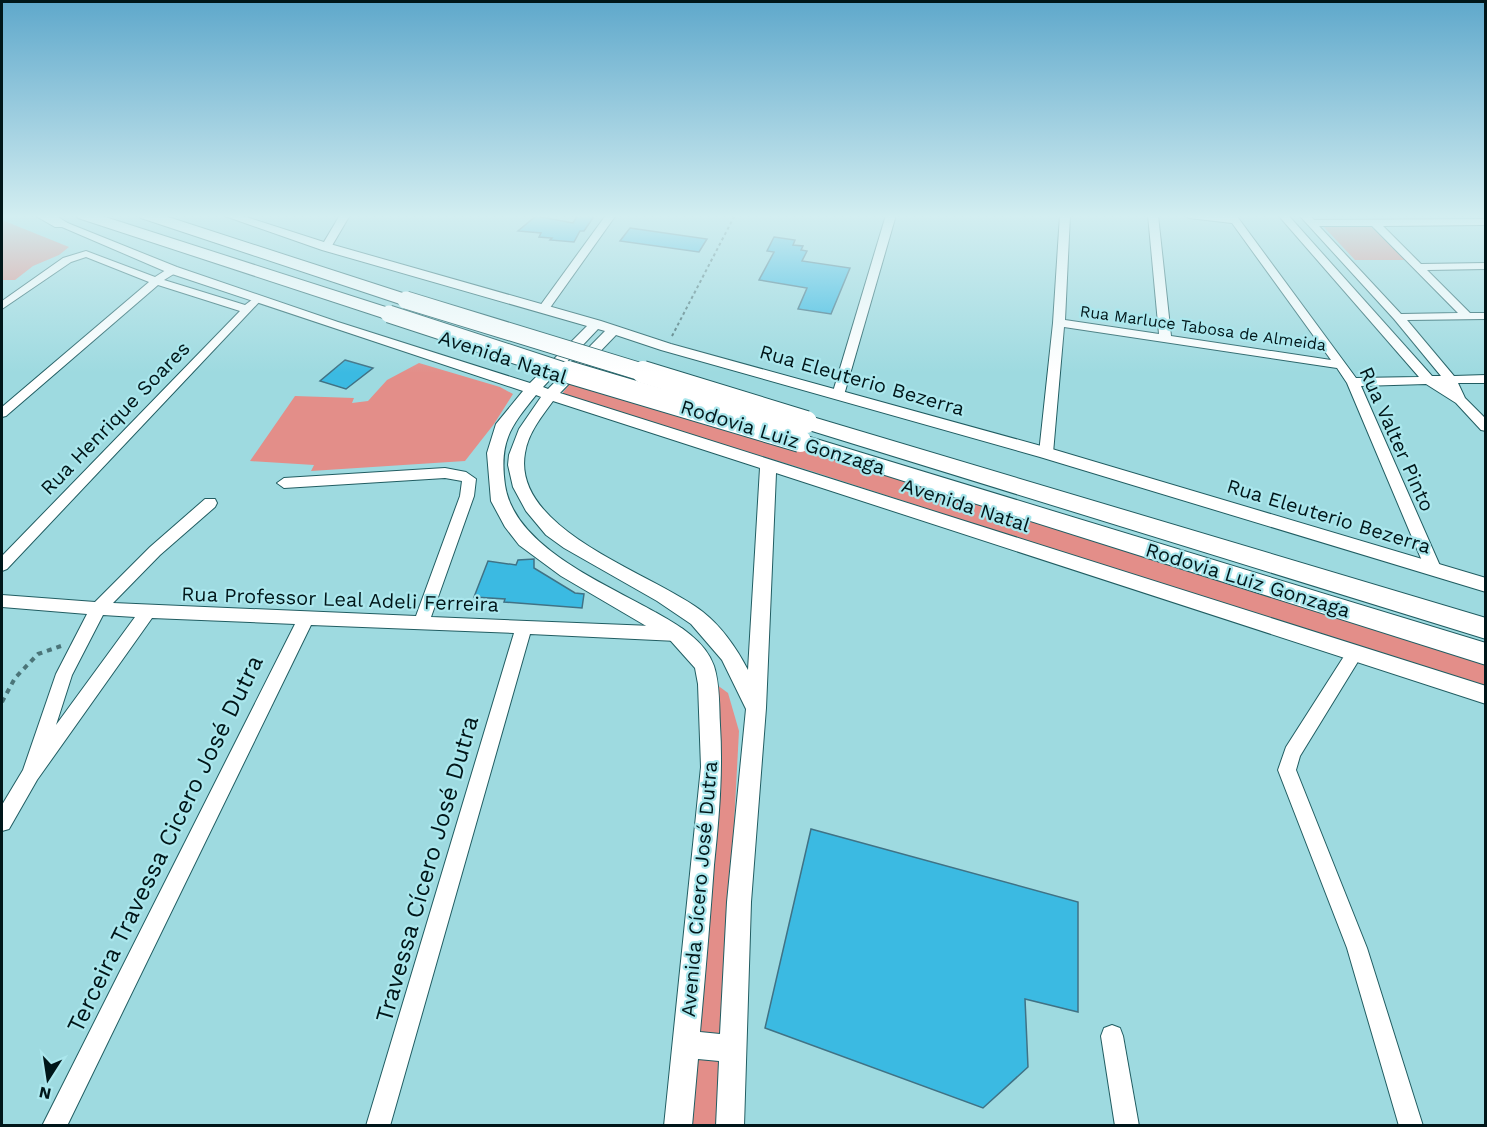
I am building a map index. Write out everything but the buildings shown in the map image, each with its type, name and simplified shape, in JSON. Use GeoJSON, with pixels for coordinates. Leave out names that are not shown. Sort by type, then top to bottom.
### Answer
{"type":"FeatureCollection","features":[{"type":"Feature","properties":{"kind":"highway","name":"Rodovia Luiz Gonzaga"},"geometry":{"type":"LineString","coordinates":[[246,268],[564,371],[803,432],[1485,629]]}},
{"type":"Feature","properties":{"kind":"highway","name":"Rodovia Luiz Gonzaga"},"geometry":{"type":"LineString","coordinates":[[307,268],[1485,654]]}},
{"type":"Feature","properties":{"kind":"street"},"geometry":{"type":"LineString","coordinates":[[2,306],[56,268]]}},
{"type":"Feature","properties":{"kind":"street"},"geometry":{"type":"LineString","coordinates":[[121,268],[156,281],[246,309]]}},
{"type":"Feature","properties":{"kind":"street","name":"Avenida Natal"},"geometry":{"type":"LineString","coordinates":[[167,268],[551,397],[1485,695]]}},
{"type":"Feature","properties":{"kind":"street","name":"Rua Eleuterio Bezerra"},"geometry":{"type":"LineString","coordinates":[[397,268],[597,324],[666,347],[1046,453],[1485,585]]}},
{"type":"Feature","properties":{"kind":"street"},"geometry":{"type":"LineString","coordinates":[[543,310],[573,268]]}},
{"type":"Feature","properties":{"kind":"street"},"geometry":{"type":"LineString","coordinates":[[838,395],[876,268]]}},
{"type":"Feature","properties":{"kind":"street"},"geometry":{"type":"LineString","coordinates":[[1046,453],[1062,268]]}},
{"type":"Feature","properties":{"kind":"street"},"geometry":{"type":"LineString","coordinates":[[1158,268],[1165,338]]}},
{"type":"Feature","properties":{"kind":"street","name":"Rua Valter Pinto"},"geometry":{"type":"LineString","coordinates":[[1270,268],[1353,382],[1432,568]]}},
{"type":"Feature","properties":{"kind":"street"},"geometry":{"type":"LineString","coordinates":[[1329,268],[1428,380],[1460,400],[1485,428]]}},
{"type":"Feature","properties":{"kind":"street"},"geometry":{"type":"LineString","coordinates":[[1353,268],[1450,379],[1460,400]]}},
{"type":"Feature","properties":{"kind":"street"},"geometry":{"type":"LineString","coordinates":[[1420,268],[1467,316]]}},
{"type":"Feature","properties":{"kind":"street"},"geometry":{"type":"LineString","coordinates":[[2,413],[156,281],[173,270]]}},
{"type":"Feature","properties":{"kind":"street","name":"Rua Henrique Soares"},"geometry":{"type":"LineString","coordinates":[[2,565],[257,299]]}},
{"type":"Feature","properties":{"kind":"street"},"geometry":{"type":"LineString","coordinates":[[1398,317],[1485,316]]}},
{"type":"Feature","properties":{"kind":"street","name":"Rua Marluce Tabosa de Almeida"},"geometry":{"type":"LineString","coordinates":[[1059,323],[1342,365]]}},
{"type":"Feature","properties":{"kind":"street","name":"Avenida Cícero José Dutra"},"geometry":{"type":"LineString","coordinates":[[597,324],[532,390],[504,424],[495,453],[499,501],[511,523],[525,540],[567,571],[677,634],[693,650],[704,666],[708,684],[712,767],[678,1125]]}},
{"type":"Feature","properties":{"kind":"street"},"geometry":{"type":"LineString","coordinates":[[614,330],[532,418],[518,446],[516,462],[528,501],[546,524],[574,544],[655,591],[704,624],[730,653],[756,708]]}},
{"type":"Feature","properties":{"kind":"street"},"geometry":{"type":"LineString","coordinates":[[1353,382],[1485,379]]}},
{"type":"Feature","properties":{"kind":"street","name":"Avenida Cícero José Dutra"},"geometry":{"type":"LineString","coordinates":[[730,1125],[739,902],[756,708],[768,465]]}},
{"type":"Feature","properties":{"kind":"street"},"geometry":{"type":"LineString","coordinates":[[284,483],[446,473],[462,475],[469,479],[467,495],[421,623]]}},
{"type":"Feature","properties":{"kind":"street"},"geometry":{"type":"LineString","coordinates":[[31,774],[64,674],[80,639],[98,609],[155,551],[210,503]]}},
{"type":"Feature","properties":{"kind":"street","name":"Rua Professor Leal Adeli Ferreira"},"geometry":{"type":"LineString","coordinates":[[2,601],[148,612],[677,634]]}},
{"type":"Feature","properties":{"kind":"street"},"geometry":{"type":"LineString","coordinates":[[2,822],[31,774],[148,612]]}},
{"type":"Feature","properties":{"kind":"street","name":"Terceira Travessa Cicero José Dutra"},"geometry":{"type":"LineString","coordinates":[[54,1125],[306,618]]}},
{"type":"Feature","properties":{"kind":"street","name":"Travessa Cícero José Dutra"},"geometry":{"type":"LineString","coordinates":[[378,1125],[525,628]]}},
{"type":"Feature","properties":{"kind":"street"},"geometry":{"type":"LineString","coordinates":[[1354,655],[1292,753],[1287,770],[1357,948],[1411,1125]]}},
{"type":"Feature","properties":{"kind":"street"},"geometry":{"type":"LineString","coordinates":[[1112,1036],[1127,1125]]}},
{"type":"Feature","properties":{"kind":"street"},"geometry":{"type":"LineString","coordinates":[[685,1045],[733,1048]]}},
{"type":"Feature","properties":{"kind":"path"},"geometry":{"type":"LineString","coordinates":[[666,347],[708,268]]}},
{"type":"Feature","properties":{"kind":"path"},"geometry":{"type":"LineString","coordinates":[[2,702],[15,678],[38,654],[80,639]]}},
{"type":"Feature","properties":{"kind":"shaded area"},"geometry":{"type":"Polygon","coordinates":[[[2,268],[31,268],[15,280],[2,280],[2,268]]]}},
{"type":"Feature","properties":{"kind":"shaded area"},"geometry":{"type":"Polygon","coordinates":[[[419,363],[500,387],[513,394],[494,424],[465,461],[311,471],[314,465],[250,461],[295,396],[354,398],[352,403],[368,401],[387,380],[419,363]]]}},
{"type":"Feature","properties":{"kind":"shaded area"},"geometry":{"type":"Polygon","coordinates":[[[578,373],[1485,662],[1485,689],[811,471],[561,395],[578,373]]]}},
{"type":"Feature","properties":{"kind":"shaded area"},"geometry":{"type":"Polygon","coordinates":[[[713,682],[728,693],[739,731],[718,1125],[685,1126],[713,682]]]}}]}
